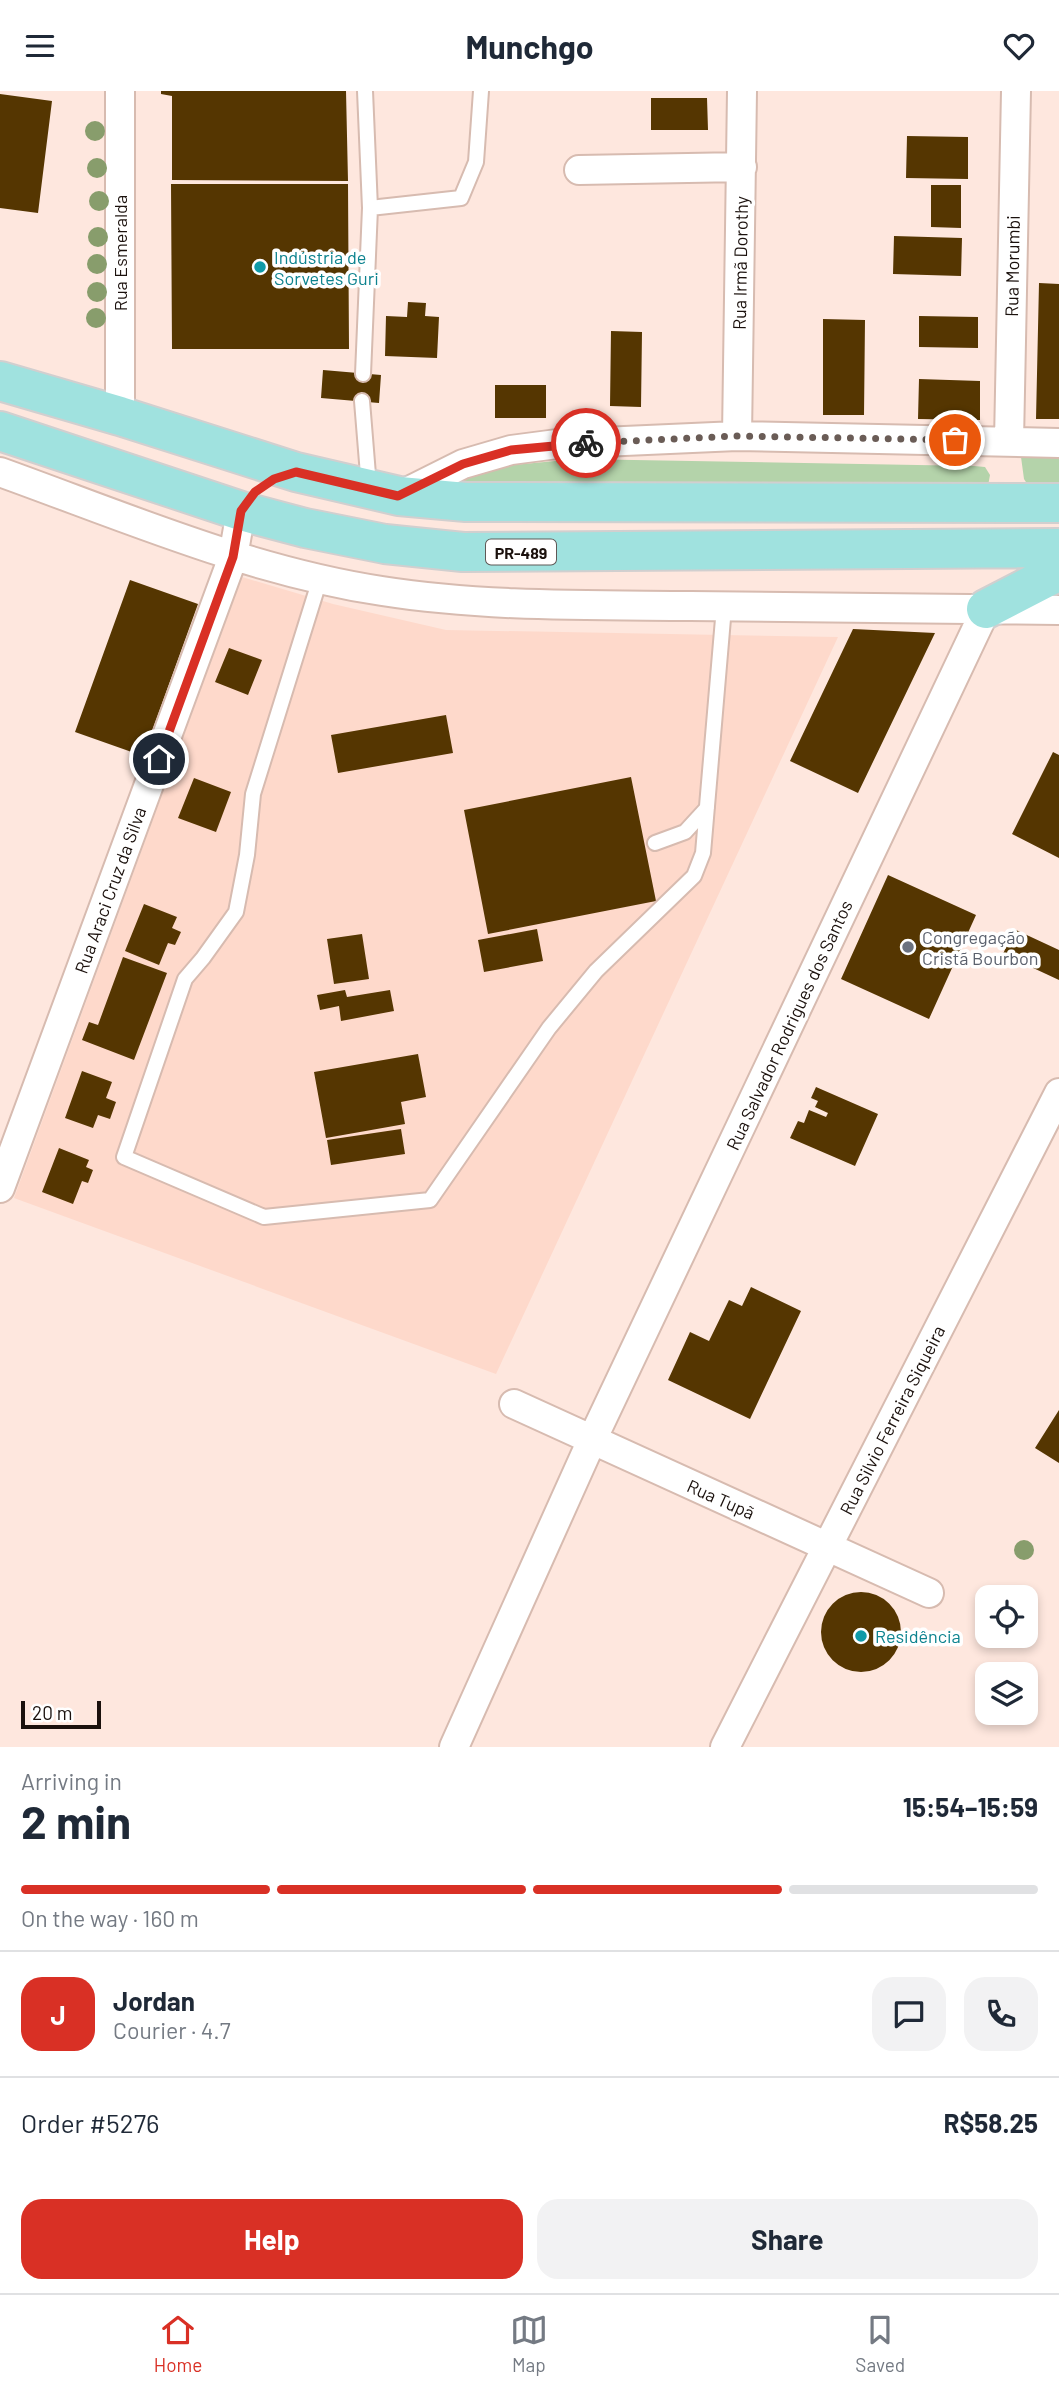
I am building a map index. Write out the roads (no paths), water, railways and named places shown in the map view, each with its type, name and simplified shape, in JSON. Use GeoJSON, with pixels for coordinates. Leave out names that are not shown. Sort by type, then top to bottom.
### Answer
{"type":"FeatureCollection","features":[{"type":"Feature","properties":{"kind":"main road"},"geometry":{"type":"LineString","coordinates":[[0,381],[296,472],[384,492],[466,502],[1059,503]]}},
{"type":"Feature","properties":{"kind":"main road","name":"PR-489"},"geometry":{"type":"LineString","coordinates":[[0,431],[241,511],[305,528],[385,544],[463,552],[1059,548]]}},
{"type":"Feature","properties":{"kind":"main road"},"geometry":{"type":"LineString","coordinates":[[241,511],[255,492],[274,479],[296,472]]}},
{"type":"Feature","properties":{"kind":"main road"},"geometry":{"type":"LineString","coordinates":[[986,609],[1059,571]]}},
{"type":"Feature","properties":{"kind":"street","name":"Rua Esmeralda"},"geometry":{"type":"LineString","coordinates":[[120,91],[120,416]]}},
{"type":"Feature","properties":{"kind":"street","name":"Rua Irmã Dorothy"},"geometry":{"type":"LineString","coordinates":[[737,436],[742,91]]}},
{"type":"Feature","properties":{"kind":"street","name":"Rua Morumbi"},"geometry":{"type":"LineString","coordinates":[[1009,441],[1016,91]]}},
{"type":"Feature","properties":{"kind":"street"},"geometry":{"type":"LineString","coordinates":[[579,170],[741,167]]}},
{"type":"Feature","properties":{"kind":"street"},"geometry":{"type":"LineString","coordinates":[[384,492],[511,450],[557,444],[737,436],[1059,443]]}},
{"type":"Feature","properties":{"kind":"street"},"geometry":{"type":"LineString","coordinates":[[0,472],[233,557],[382,591],[545,605],[1059,610]]}},
{"type":"Feature","properties":{"kind":"street","name":"Rua Araci Cruz da Silva"},"geometry":{"type":"LineString","coordinates":[[0,1188],[233,557],[241,511]]}},
{"type":"Feature","properties":{"kind":"street","name":"Rua Salvador Rodrigues dos Santos"},"geometry":{"type":"LineString","coordinates":[[454,1747],[592,1440],[986,609]]}},
{"type":"Feature","properties":{"kind":"street","name":"Rua Silvio Ferreira Siqueira"},"geometry":{"type":"LineString","coordinates":[[725,1747],[1059,1093]]}},
{"type":"Feature","properties":{"kind":"street","name":"Rua Tupã"},"geometry":{"type":"LineString","coordinates":[[514,1404],[929,1593]]}},
{"type":"Feature","properties":{"kind":"lane"},"geometry":{"type":"LineString","coordinates":[[363,374],[370,208],[365,91]]}},
{"type":"Feature","properties":{"kind":"lane"},"geometry":{"type":"LineString","coordinates":[[370,208],[461,198],[476,162],[481,91]]}},
{"type":"Feature","properties":{"kind":"lane"},"geometry":{"type":"LineString","coordinates":[[362,401],[384,492]]}},
{"type":"Feature","properties":{"kind":"lane"},"geometry":{"type":"LineString","coordinates":[[320,579],[254,794],[247,855],[236,912],[185,979],[124,1157],[264,1217],[430,1200],[556,1019],[596,971],[694,876],[703,853],[724,607]]}},
{"type":"Feature","properties":{"kind":"lane"},"geometry":{"type":"LineString","coordinates":[[655,843],[685,832],[707,808]]}},
{"type":"Feature","properties":{"kind":"place","name":"Indústria de Sorvetes Guri"},"geometry":{"type":"Point","coordinates":[260,267]}},
{"type":"Feature","properties":{"kind":"place","name":"Congregação Cristã Bourbon"},"geometry":{"type":"Point","coordinates":[908,947]}},
{"type":"Feature","properties":{"kind":"place","name":"Residência"},"geometry":{"type":"Point","coordinates":[861,1636]}}]}
